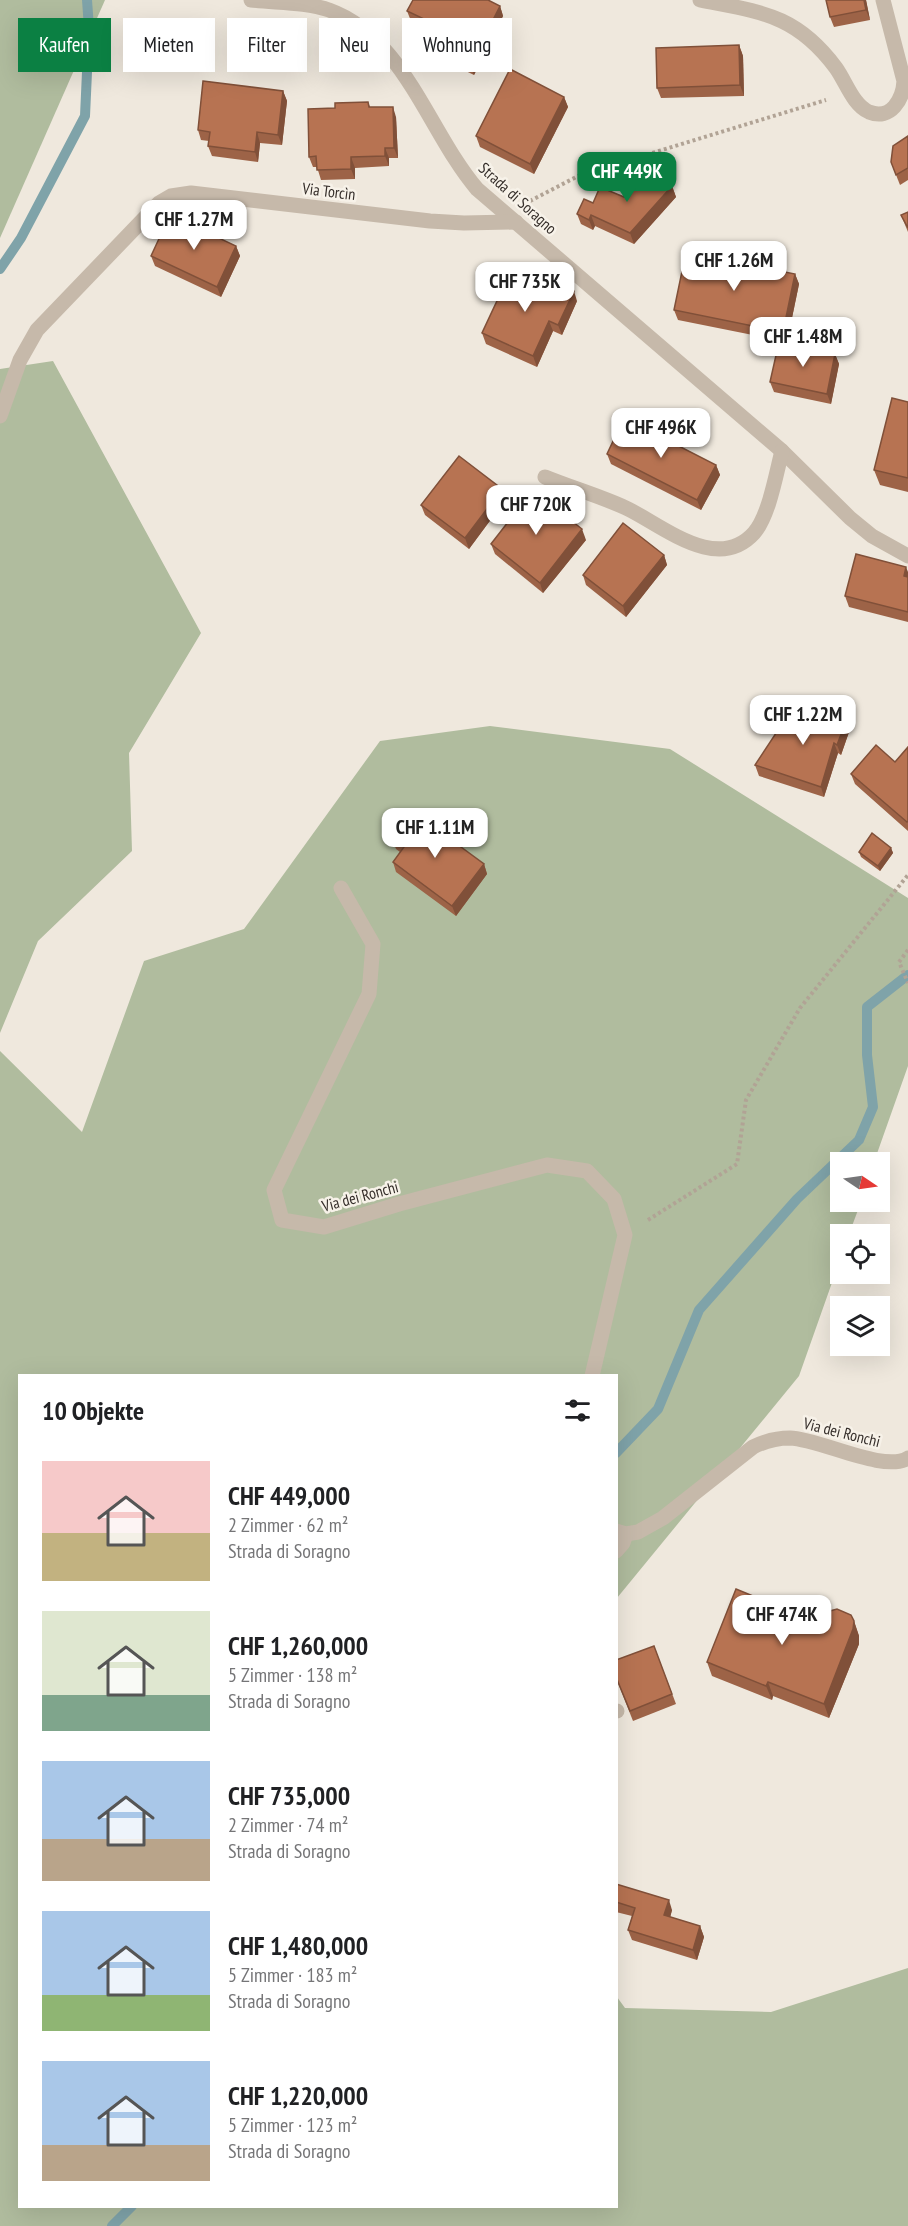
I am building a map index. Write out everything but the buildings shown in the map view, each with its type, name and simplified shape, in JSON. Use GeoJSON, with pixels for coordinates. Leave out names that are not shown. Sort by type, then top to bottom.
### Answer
{"type":"FeatureCollection","features":[{"type":"Feature","properties":{"kind":"street","name":"Strada di Soragno"},"geometry":{"type":"LineString","coordinates":[[251,0],[327,9],[359,27],[387,53],[405,77],[463,173],[477,189],[782,451],[850,518],[872,536],[908,556]]}},
{"type":"Feature","properties":{"kind":"street"},"geometry":{"type":"LineString","coordinates":[[700,0],[765,14],[789,23],[809,39],[836,68],[857,102],[870,112],[885,113],[896,105],[903,91],[904,81],[883,0]]}},
{"type":"Feature","properties":{"kind":"street","name":"Via Torcìn"},"geometry":{"type":"LineString","coordinates":[[0,416],[20,360],[37,330],[159,203],[171,196],[191,192],[430,221],[516,222]]}},
{"type":"Feature","properties":{"kind":"street"},"geometry":{"type":"LineString","coordinates":[[545,477],[626,508],[685,541],[702,548],[717,548],[735,546],[756,531],[764,516],[782,451]]}},
{"type":"Feature","properties":{"kind":"street","name":"Via dei Ronchi"},"geometry":{"type":"LineString","coordinates":[[341,888],[373,944],[369,994],[274,1190],[282,1220],[324,1227],[399,1204],[547,1165],[586,1171],[614,1199],[625,1235]]}},
{"type":"Feature","properties":{"kind":"street"},"geometry":{"type":"LineString","coordinates":[[592,1374],[625,1235]]}},
{"type":"Feature","properties":{"kind":"street","name":"Via dei Ronchi"},"geometry":{"type":"LineString","coordinates":[[621,1532],[638,1532],[663,1518],[753,1447],[766,1441],[791,1438],[811,1441],[862,1457],[895,1462],[908,1458]]}},
{"type":"Feature","properties":{"kind":"street"},"geometry":{"type":"LineString","coordinates":[[618,1549],[623,1543],[621,1532]]}},
{"type":"Feature","properties":{"kind":"path"},"geometry":{"type":"LineString","coordinates":[[524,204],[580,175],[687,141],[799,110],[831,98],[857,102]]}},
{"type":"Feature","properties":{"kind":"path"},"geometry":{"type":"LineString","coordinates":[[625,1235],[737,1164],[746,1100],[794,1018],[908,875]]}},
{"type":"Feature","properties":{"kind":"path"},"geometry":{"type":"LineString","coordinates":[[908,950],[899,962],[908,983]]}},
{"type":"Feature","properties":{"kind":"green space"},"geometry":{"type":"Polygon","coordinates":[[[0,0],[105,0],[97,18],[18,18],[18,72],[73,72],[0,238],[0,0]]]}},
{"type":"Feature","properties":{"kind":"green space"},"geometry":{"type":"Polygon","coordinates":[[[53,361],[201,633],[129,753],[132,851],[38,941],[0,1033],[0,369],[53,361]]]}},
{"type":"Feature","properties":{"kind":"green space"},"geometry":{"type":"Polygon","coordinates":[[[490,726],[670,749],[908,898],[908,1066],[878,1152],[830,1152],[830,1212],[857,1212],[853,1224],[830,1224],[832,1284],[799,1376],[618,1597],[618,1374],[18,1374],[18,2208],[618,2208],[618,1998],[625,2008],[771,2012],[908,1968],[908,2226],[0,2226],[0,1051],[82,1132],[144,961],[244,929],[380,741],[490,726]]]}},
{"type":"Feature","properties":{"kind":"waterway"},"geometry":{"type":"LineString","coordinates":[[0,269],[21,238],[85,116],[89,28],[87,0]]}},
{"type":"Feature","properties":{"kind":"waterway"},"geometry":{"type":"LineString","coordinates":[[618,1451],[658,1409],[699,1310],[797,1199],[859,1140],[873,1107],[867,1055],[867,1007],[908,975]]}},
{"type":"Feature","properties":{"kind":"waterway"},"geometry":{"type":"LineString","coordinates":[[112,2226],[130,2208]]}}]}
